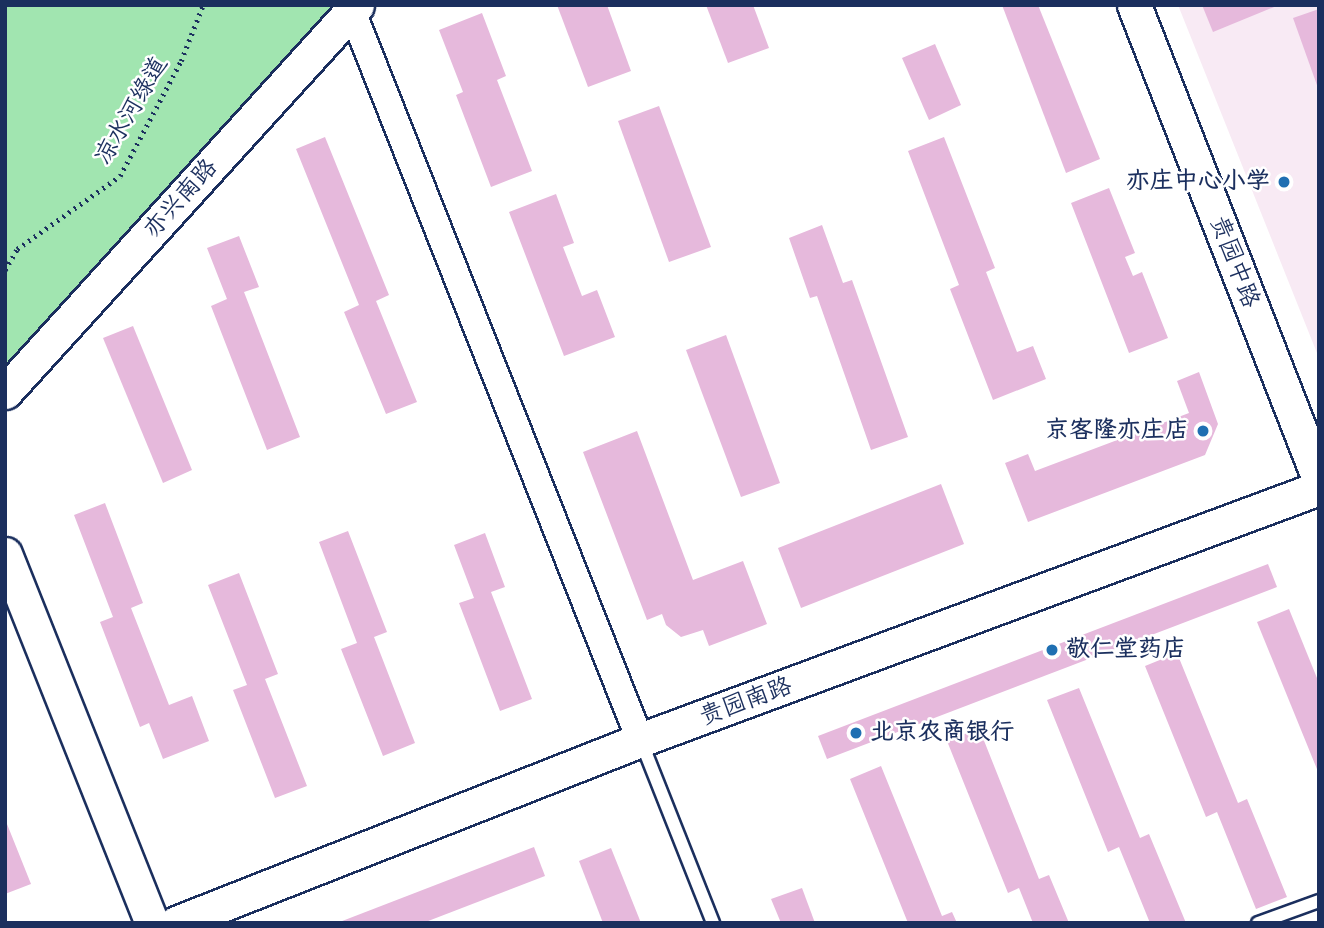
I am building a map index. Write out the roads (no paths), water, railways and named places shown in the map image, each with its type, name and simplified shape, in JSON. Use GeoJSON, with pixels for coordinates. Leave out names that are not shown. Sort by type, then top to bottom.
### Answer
{"type":"FeatureCollection","features":[{"type":"Feature","properties":{"kind":"street","name":"贵园中路"},"geometry":{"type":"LineString","coordinates":[[1134,5],[1319,479]]}},
{"type":"Feature","properties":{"kind":"street","name":"亦兴南路"},"geometry":{"type":"LineString","coordinates":[[5,392],[355,8]]}},
{"type":"Feature","properties":{"kind":"street"},"geometry":{"type":"LineString","coordinates":[[355,8],[640,740]]}},
{"type":"Feature","properties":{"kind":"street","name":"贵园南路"},"geometry":{"type":"LineString","coordinates":[[176,923],[640,740],[1319,488]]}},
{"type":"Feature","properties":{"kind":"street"},"geometry":{"type":"LineString","coordinates":[[5,554],[152,923]]}},
{"type":"Feature","properties":{"kind":"lane"},"geometry":{"type":"LineString","coordinates":[[640,740],[713,923]]}},
{"type":"Feature","properties":{"kind":"lane"},"geometry":{"type":"LineString","coordinates":[[1258,923],[1319,901]]}},
{"type":"Feature","properties":{"kind":"place","name":"亦庄中心小学"},"geometry":{"type":"Point","coordinates":[1284,182]}},
{"type":"Feature","properties":{"kind":"place","name":"京客隆亦庄店"},"geometry":{"type":"Point","coordinates":[1203,431]}},
{"type":"Feature","properties":{"kind":"place","name":"敬仁堂药店"},"geometry":{"type":"Point","coordinates":[1052,650]}},
{"type":"Feature","properties":{"kind":"place","name":"北京农商银行"},"geometry":{"type":"Point","coordinates":[856,733]}}]}
